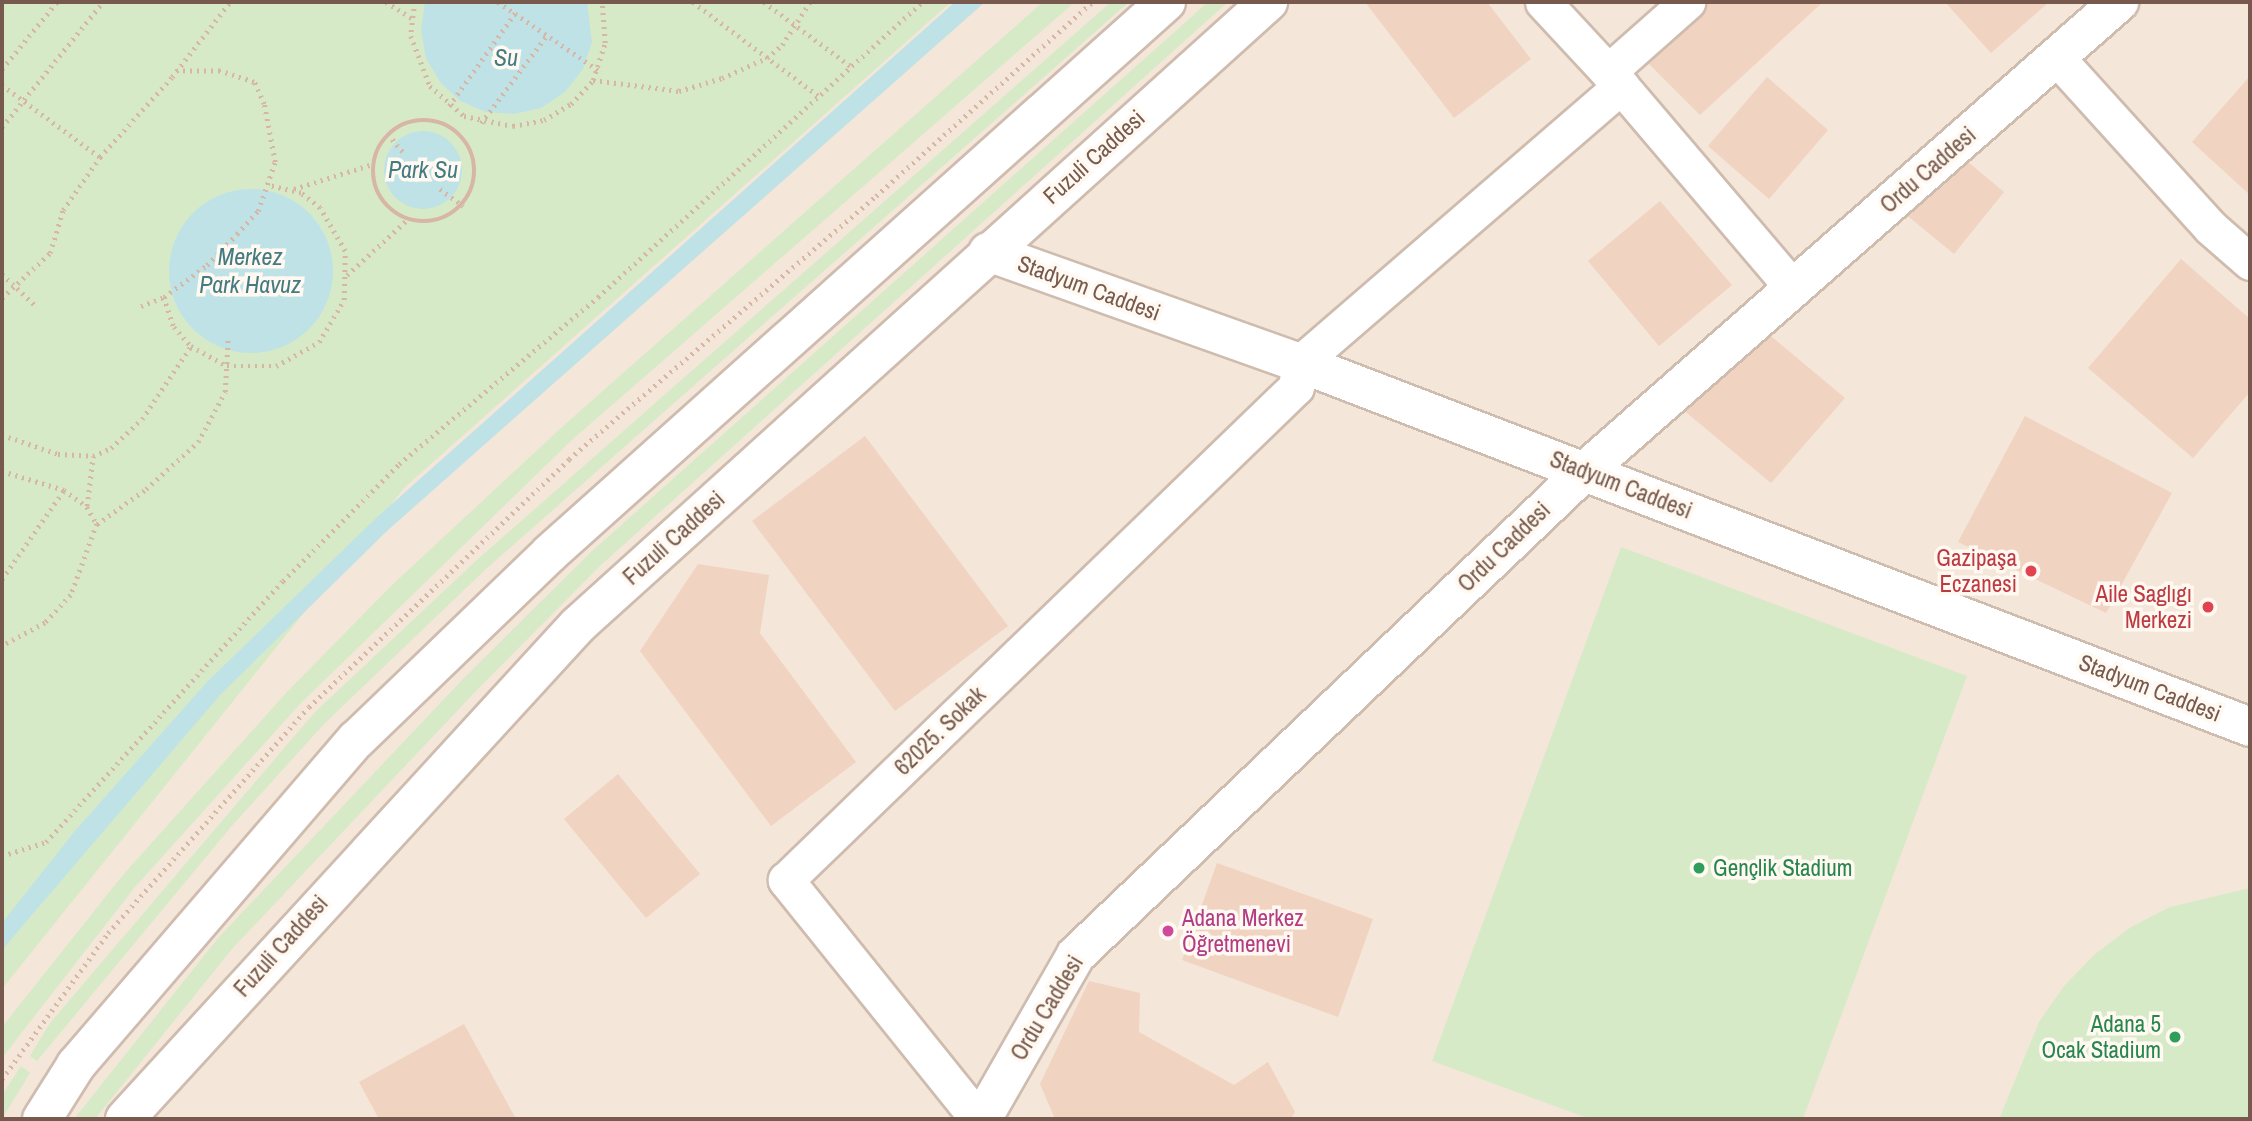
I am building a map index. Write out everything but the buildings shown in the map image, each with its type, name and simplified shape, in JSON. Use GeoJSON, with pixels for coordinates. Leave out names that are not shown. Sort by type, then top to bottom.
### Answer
{"type":"FeatureCollection","features":[{"type":"Feature","properties":{"kind":"main road"},"geometry":{"type":"LineString","coordinates":[[42,1119],[76,1065],[356,740],[549,554],[1166,2]]}},
{"type":"Feature","properties":{"kind":"main road","name":"Fuzuli Caddesi"},"geometry":{"type":"LineString","coordinates":[[125,1119],[578,625],[988,251],[1268,2]]}},
{"type":"Feature","properties":{"kind":"main road","name":"Ordu Caddesi"},"geometry":{"type":"LineString","coordinates":[[980,1119],[1076,955],[1585,471],[2119,2]]}},
{"type":"Feature","properties":{"kind":"main road","name":"Stadyum Caddesi"},"geometry":{"type":"LineString","coordinates":[[988,251],[1300,363],[2250,727]]}},
{"type":"Feature","properties":{"kind":"street"},"geometry":{"type":"LineString","coordinates":[[1543,2],[1614,79],[1793,288]]}},
{"type":"Feature","properties":{"kind":"street"},"geometry":{"type":"LineString","coordinates":[[1300,363],[1614,79],[1687,2]]}},
{"type":"Feature","properties":{"kind":"street"},"geometry":{"type":"LineString","coordinates":[[2057,58],[2210,227],[2250,262]]}},
{"type":"Feature","properties":{"kind":"street","name":"62025. Sokak"},"geometry":{"type":"LineString","coordinates":[[980,1119],[786,880],[1296,387],[1300,363]]}},
{"type":"Feature","properties":{"kind":"path"},"geometry":{"type":"LineString","coordinates":[[2,69],[57,2]]}},
{"type":"Feature","properties":{"kind":"path"},"geometry":{"type":"LineString","coordinates":[[2,127],[103,2]]}},
{"type":"Feature","properties":{"kind":"path"},"geometry":{"type":"LineString","coordinates":[[2,298],[50,253],[63,210],[100,157],[177,71],[230,2]]}},
{"type":"Feature","properties":{"kind":"path"},"geometry":{"type":"LineString","coordinates":[[386,2],[413,18]]}},
{"type":"Feature","properties":{"kind":"path"},"geometry":{"type":"LineString","coordinates":[[415,2],[413,18],[417,62],[430,86],[449,106],[481,123],[513,126],[544,120],[571,104],[593,80],[605,43],[601,2]]}},
{"type":"Feature","properties":{"kind":"path"},"geometry":{"type":"LineString","coordinates":[[498,2],[598,70]]}},
{"type":"Feature","properties":{"kind":"path"},"geometry":{"type":"LineString","coordinates":[[693,2],[820,97]]}},
{"type":"Feature","properties":{"kind":"path"},"geometry":{"type":"LineString","coordinates":[[764,2],[852,67]]}},
{"type":"Feature","properties":{"kind":"path"},"geometry":{"type":"LineString","coordinates":[[593,80],[679,92],[767,58],[795,25],[810,2]]}},
{"type":"Feature","properties":{"kind":"path"},"geometry":{"type":"LineString","coordinates":[[2,856],[46,842],[283,581],[399,464],[598,297],[922,2]]}},
{"type":"Feature","properties":{"kind":"path"},"geometry":{"type":"LineString","coordinates":[[449,106],[515,13]]}},
{"type":"Feature","properties":{"kind":"path"},"geometry":{"type":"LineString","coordinates":[[481,123],[547,35]]}},
{"type":"Feature","properties":{"kind":"path"},"geometry":{"type":"LineString","coordinates":[[141,306],[164,297],[207,265],[237,234],[258,211],[270,186],[275,162],[271,136],[254,82],[220,71],[177,71]]}},
{"type":"Feature","properties":{"kind":"path"},"geometry":{"type":"LineString","coordinates":[[2,85],[100,157]]}},
{"type":"Feature","properties":{"kind":"path"},"geometry":{"type":"LineString","coordinates":[[420,120],[440,122],[457,133],[470,148],[475,168],[472,188],[463,205],[447,218],[427,223],[407,220],[390,211],[377,194],[373,164],[388,134],[420,120]]}},
{"type":"Feature","properties":{"kind":"path"},"geometry":{"type":"LineString","coordinates":[[388,134],[404,153]]}},
{"type":"Feature","properties":{"kind":"path"},"geometry":{"type":"LineString","coordinates":[[293,190],[373,164]]}},
{"type":"Feature","properties":{"kind":"path"},"geometry":{"type":"LineString","coordinates":[[164,297],[174,327],[191,346],[227,366],[264,368],[299,357],[334,323],[344,300],[347,275],[335,228],[320,208],[293,190],[270,186]]}},
{"type":"Feature","properties":{"kind":"path"},"geometry":{"type":"LineString","coordinates":[[440,189],[463,205]]}},
{"type":"Feature","properties":{"kind":"path"},"geometry":{"type":"LineString","coordinates":[[347,275],[407,220]]}},
{"type":"Feature","properties":{"kind":"path"},"geometry":{"type":"LineString","coordinates":[[2,274],[37,307]]}},
{"type":"Feature","properties":{"kind":"path"},"geometry":{"type":"LineString","coordinates":[[2,646],[45,623],[71,595],[97,524],[146,489],[198,442],[225,392],[228,340]]}},
{"type":"Feature","properties":{"kind":"path"},"geometry":{"type":"LineString","coordinates":[[2,435],[28,447],[93,456],[111,448],[142,419],[191,346]]}},
{"type":"Feature","properties":{"kind":"path"},"geometry":{"type":"LineString","coordinates":[[87,507],[93,456]]}},
{"type":"Feature","properties":{"kind":"path"},"geometry":{"type":"LineString","coordinates":[[2,471],[64,490],[87,507],[97,524]]}},
{"type":"Feature","properties":{"kind":"path"},"geometry":{"type":"LineString","coordinates":[[2,579],[64,490]]}},
{"type":"Feature","properties":{"kind":"shaded area"},"geometry":{"type":"Polygon","coordinates":[[[2,2],[2250,2],[2250,1119],[2,1119],[2,2]]]}},
{"type":"Feature","properties":{"kind":"green space"},"geometry":{"type":"Polygon","coordinates":[[[2,2],[951,2],[405,487],[2,989],[2,2]]]}},
{"type":"Feature","properties":{"kind":"green space"},"geometry":{"type":"Polygon","coordinates":[[[1043,2],[1075,2],[573,439],[300,704],[135,887],[2,1058],[2,1027],[122,876],[286,693],[391,586],[562,427],[1043,2]]]}},
{"type":"Feature","properties":{"kind":"green space"},"geometry":{"type":"Polygon","coordinates":[[[1111,2],[1129,2],[486,569],[324,724],[230,828],[37,1061],[30,1056],[50,1023],[314,713],[478,559],[1111,2]]]}},
{"type":"Feature","properties":{"kind":"green space"},"geometry":{"type":"Polygon","coordinates":[[[1208,2],[1228,2],[601,565],[475,692],[232,949],[95,1119],[74,1119],[219,937],[463,679],[591,552],[1208,2]]]}},
{"type":"Feature","properties":{"kind":"green space","name":"Gençlik Stadium"},"geometry":{"type":"Polygon","coordinates":[[[1621,547],[1967,676],[1803,1119],[1590,1119],[1432,1061],[1621,547]]]}},
{"type":"Feature","properties":{"kind":"green space"},"geometry":{"type":"Polygon","coordinates":[[[2250,888],[2250,1119],[1999,1119],[2039,1022],[2064,986],[2095,954],[2131,927],[2170,907],[2250,888]]]}},
{"type":"Feature","properties":{"kind":"green space"},"geometry":{"type":"Polygon","coordinates":[[[21,1066],[30,1073],[2,1119],[2,1095],[21,1066]]]}},
{"type":"Feature","properties":{"kind":"water","name":"Su"},"geometry":{"type":"Polygon","coordinates":[[[425,2],[587,2],[592,42],[583,69],[565,92],[541,108],[514,114],[486,112],[460,101],[440,82],[426,58],[421,30],[425,2]]]}},
{"type":"Feature","properties":{"kind":"water"},"geometry":{"type":"Polygon","coordinates":[[[955,2],[985,2],[388,530],[220,695],[2,950],[2,923],[74,832],[207,682],[375,519],[955,2]]]}},
{"type":"Feature","properties":{"kind":"water","name":"Park Su"},"geometry":{"type":"Polygon","coordinates":[[[415,131],[431,131],[445,137],[456,148],[462,162],[462,178],[456,192],[445,203],[431,209],[415,209],[401,203],[390,192],[384,178],[384,162],[390,148],[401,137],[415,131]]]}},
{"type":"Feature","properties":{"kind":"water","name":"Merkez Park Havuz"},"geometry":{"type":"Polygon","coordinates":[[[251,189],[282,195],[309,213],[327,240],[333,271],[327,302],[309,329],[282,347],[251,353],[220,347],[193,329],[175,302],[169,271],[175,240],[193,213],[220,195],[251,189]]]}},
{"type":"Feature","properties":{"kind":"place","name":"Gazipaşa Eczanesi"},"geometry":{"type":"Point","coordinates":[2031,571]}},
{"type":"Feature","properties":{"kind":"place","name":"Aile Saglıgı Merkezi"},"geometry":{"type":"Point","coordinates":[2208,607]}},
{"type":"Feature","properties":{"kind":"place","name":"Gençlik Stadium"},"geometry":{"type":"Point","coordinates":[1699,868]}},
{"type":"Feature","properties":{"kind":"place","name":"Adana Merkez Öğretmenevi"},"geometry":{"type":"Point","coordinates":[1168,931]}},
{"type":"Feature","properties":{"kind":"place","name":"Adana 5 Ocak Stadium"},"geometry":{"type":"Point","coordinates":[2175,1037]}}]}
